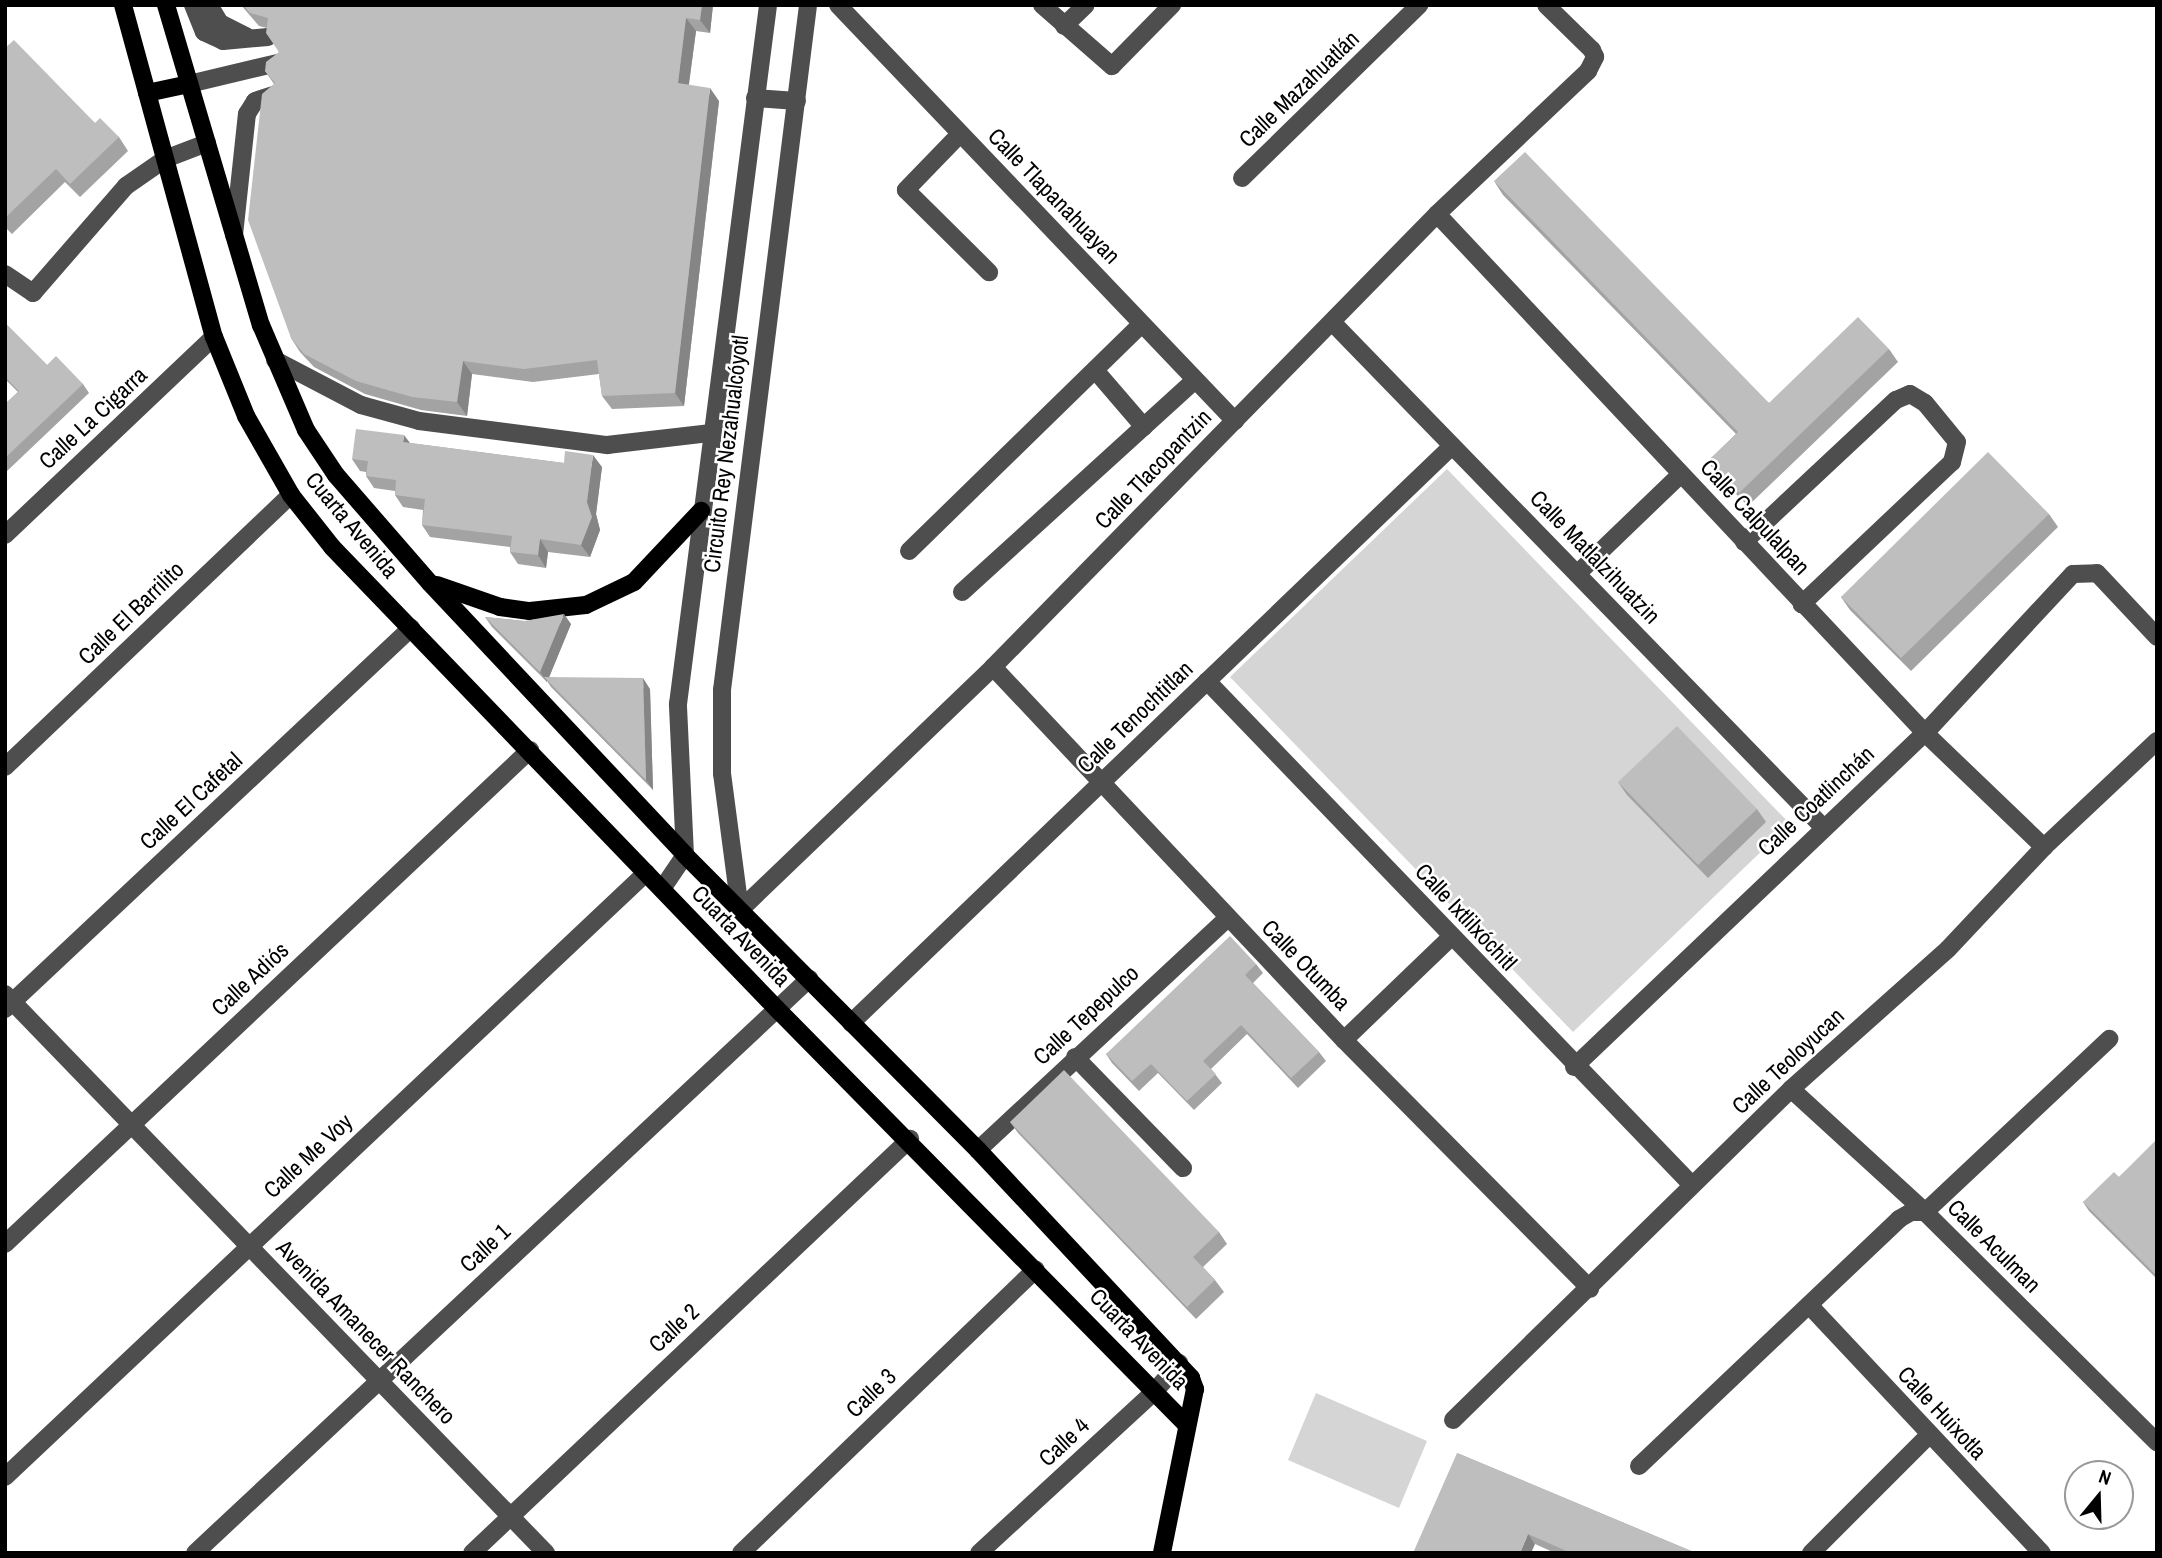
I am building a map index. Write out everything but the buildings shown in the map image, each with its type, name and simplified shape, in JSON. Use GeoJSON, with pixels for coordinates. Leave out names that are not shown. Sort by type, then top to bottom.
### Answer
{"type":"FeatureCollection","features":[{"type":"Feature","properties":{"kind":"main road","name":"Cuarta Avenida"},"geometry":{"type":"LineString","coordinates":[[123,5],[214,337],[246,416],[291,495],[332,547],[777,1009],[910,1139],[1185,1423]]}},
{"type":"Feature","properties":{"kind":"main road","name":"Cuarta Avenida"},"geometry":{"type":"LineString","coordinates":[[166,5],[234,235],[275,360],[306,430],[336,475],[430,583],[685,855],[978,1150],[1179,1363],[1195,1389],[1185,1423]]}},
{"type":"Feature","properties":{"kind":"main road"},"geometry":{"type":"LineString","coordinates":[[147,93],[189,84]]}},
{"type":"Feature","properties":{"kind":"main road"},"geometry":{"type":"LineString","coordinates":[[430,583],[500,607],[530,611],[586,605],[634,582],[701,511]]}},
{"type":"Feature","properties":{"kind":"main road"},"geometry":{"type":"LineString","coordinates":[[1162,1553],[1185,1423]]}},
{"type":"Feature","properties":{"kind":"street"},"geometry":{"type":"LineString","coordinates":[[193,5],[204,32],[223,41],[268,37]]}},
{"type":"Feature","properties":{"kind":"street"},"geometry":{"type":"LineString","coordinates":[[209,5],[220,23],[247,37]]}},
{"type":"Feature","properties":{"kind":"street","name":"Circuito Rey Nezahualcóyotl"},"geometry":{"type":"LineString","coordinates":[[685,855],[678,704],[768,5]]}},
{"type":"Feature","properties":{"kind":"street","name":"Circuito Rey Nezahualcóyotl"},"geometry":{"type":"LineString","coordinates":[[740,910],[722,774],[722,690],[808,5]]}},
{"type":"Feature","properties":{"kind":"street","name":"Calle Tlapanahuayan"},"geometry":{"type":"LineString","coordinates":[[838,5],[1235,421]]}},
{"type":"Feature","properties":{"kind":"street"},"geometry":{"type":"LineString","coordinates":[[1042,5],[1112,66],[1172,5]]}},
{"type":"Feature","properties":{"kind":"street"},"geometry":{"type":"LineString","coordinates":[[1065,26],[1086,5]]}},
{"type":"Feature","properties":{"kind":"street","name":"Calle Mazahuatlán"},"geometry":{"type":"LineString","coordinates":[[1242,178],[1419,5]]}},
{"type":"Feature","properties":{"kind":"street","name":"Calle Tlacopantzin"},"geometry":{"type":"LineString","coordinates":[[740,910],[993,667],[1437,214],[1588,71],[1595,57],[1546,5]]}},
{"type":"Feature","properties":{"kind":"street"},"geometry":{"type":"LineString","coordinates":[[189,84],[277,63]]}},
{"type":"Feature","properties":{"kind":"street"},"geometry":{"type":"LineString","coordinates":[[234,235],[247,114],[255,101],[273,95]]}},
{"type":"Feature","properties":{"kind":"street"},"geometry":{"type":"LineString","coordinates":[[755,98],[797,100]]}},
{"type":"Feature","properties":{"kind":"street"},"geometry":{"type":"LineString","coordinates":[[960,134],[905,190],[989,272]]}},
{"type":"Feature","properties":{"kind":"street"},"geometry":{"type":"LineString","coordinates":[[5,274],[33,293],[127,186],[165,159],[207,143]]}},
{"type":"Feature","properties":{"kind":"street","name":"Calle Calpulalpan"},"geometry":{"type":"LineString","coordinates":[[1437,214],[1925,733],[2044,847]]}},
{"type":"Feature","properties":{"kind":"street","name":"Calle Matlalzihuatzin"},"geometry":{"type":"LineString","coordinates":[[1332,322],[1823,827]]}},
{"type":"Feature","properties":{"kind":"street"},"geometry":{"type":"LineString","coordinates":[[909,551],[1142,324]]}},
{"type":"Feature","properties":{"kind":"street","name":"Calle La Cigarra"},"geometry":{"type":"LineString","coordinates":[[5,534],[214,337]]}},
{"type":"Feature","properties":{"kind":"street"},"geometry":{"type":"LineString","coordinates":[[275,360],[361,405],[419,421],[607,445],[711,433]]}},
{"type":"Feature","properties":{"kind":"street"},"geometry":{"type":"LineString","coordinates":[[1096,370],[1144,426]]}},
{"type":"Feature","properties":{"kind":"street"},"geometry":{"type":"LineString","coordinates":[[962,592],[1195,380]]}},
{"type":"Feature","properties":{"kind":"street"},"geometry":{"type":"LineString","coordinates":[[1744,542],[1896,400],[1910,394],[1925,403],[1953,436],[1955,456],[1802,604]]}},
{"type":"Feature","properties":{"kind":"street","name":"Calle Tenochtitlan"},"geometry":{"type":"LineString","coordinates":[[851,1023],[1452,446]]}},
{"type":"Feature","properties":{"kind":"street"},"geometry":{"type":"LineString","coordinates":[[1577,574],[1681,474]]}},
{"type":"Feature","properties":{"kind":"street","name":"Calle El Barrilito"},"geometry":{"type":"LineString","coordinates":[[5,767],[291,495]]}},
{"type":"Feature","properties":{"kind":"street","name":"Calle Coatlinchán"},"geometry":{"type":"LineString","coordinates":[[1574,1067],[1823,827],[1925,733],[2073,574],[2087,570],[2105,580],[2157,637]]}},
{"type":"Feature","properties":{"kind":"street","name":"Calle El Cafetal"},"geometry":{"type":"LineString","coordinates":[[8,1002],[411,628]]}},
{"type":"Feature","properties":{"kind":"street","name":"Calle Otumba"},"geometry":{"type":"LineString","coordinates":[[993,667],[1344,1040],[1590,1289]]}},
{"type":"Feature","properties":{"kind":"street","name":"Calle Ixtlilxóchitl"},"geometry":{"type":"LineString","coordinates":[[1207,681],[1574,1067],[1692,1185]]}},
{"type":"Feature","properties":{"kind":"street","name":"Calle Teoloyucan"},"geometry":{"type":"LineString","coordinates":[[1453,1420],[1791,1090],[1948,949],[2044,847],[2157,740]]}},
{"type":"Feature","properties":{"kind":"street","name":"Calle Adiós"},"geometry":{"type":"LineString","coordinates":[[5,1244],[530,750]]}},
{"type":"Feature","properties":{"kind":"street"},"geometry":{"type":"LineString","coordinates":[[662,889],[685,855]]}},
{"type":"Feature","properties":{"kind":"street","name":"Calle Me Voy"},"geometry":{"type":"LineString","coordinates":[[5,1477],[646,873]]}},
{"type":"Feature","properties":{"kind":"street","name":"Calle Tepepulco"},"geometry":{"type":"LineString","coordinates":[[978,1150],[1228,918]]}},
{"type":"Feature","properties":{"kind":"street"},"geometry":{"type":"LineString","coordinates":[[1344,1040],[1451,937]]}},
{"type":"Feature","properties":{"kind":"street","name":"Calle 1"},"geometry":{"type":"LineString","coordinates":[[195,1553],[808,979]]}},
{"type":"Feature","properties":{"kind":"street","name":"Avenida Amanecer Ranchero"},"geometry":{"type":"LineString","coordinates":[[8,1002],[546,1553]]}},
{"type":"Feature","properties":{"kind":"street"},"geometry":{"type":"LineString","coordinates":[[1639,1466],[1899,1219],[1911,1212],[1924,1212],[2109,1039]]}},
{"type":"Feature","properties":{"kind":"street"},"geometry":{"type":"LineString","coordinates":[[1076,1057],[1184,1168]]}},
{"type":"Feature","properties":{"kind":"street","name":"Calle Aculman"},"geometry":{"type":"LineString","coordinates":[[1791,1090],[1924,1212],[2157,1443]]}},
{"type":"Feature","properties":{"kind":"street","name":"Calle 2"},"geometry":{"type":"LineString","coordinates":[[472,1553],[910,1139]]}},
{"type":"Feature","properties":{"kind":"street","name":"Calle 3"},"geometry":{"type":"LineString","coordinates":[[741,1553],[1036,1269]]}},
{"type":"Feature","properties":{"kind":"street","name":"Calle Huixotla"},"geometry":{"type":"LineString","coordinates":[[1809,1306],[1928,1436],[2042,1553]]}},
{"type":"Feature","properties":{"kind":"street","name":"Calle 4"},"geometry":{"type":"LineString","coordinates":[[979,1553],[1155,1391],[1179,1363]]}},
{"type":"Feature","properties":{"kind":"street"},"geometry":{"type":"LineString","coordinates":[[1811,1553],[1928,1436]]}},
{"type":"Feature","properties":{"kind":"shaded area"},"geometry":{"type":"Polygon","coordinates":[[[1447,469],[1790,824],[1573,1032],[1230,677],[1447,469]]]}},
{"type":"Feature","properties":{"kind":"shaded area"},"geometry":{"type":"Polygon","coordinates":[[[1316,1393],[1427,1441],[1399,1508],[1288,1460],[1316,1393]]]}}]}
